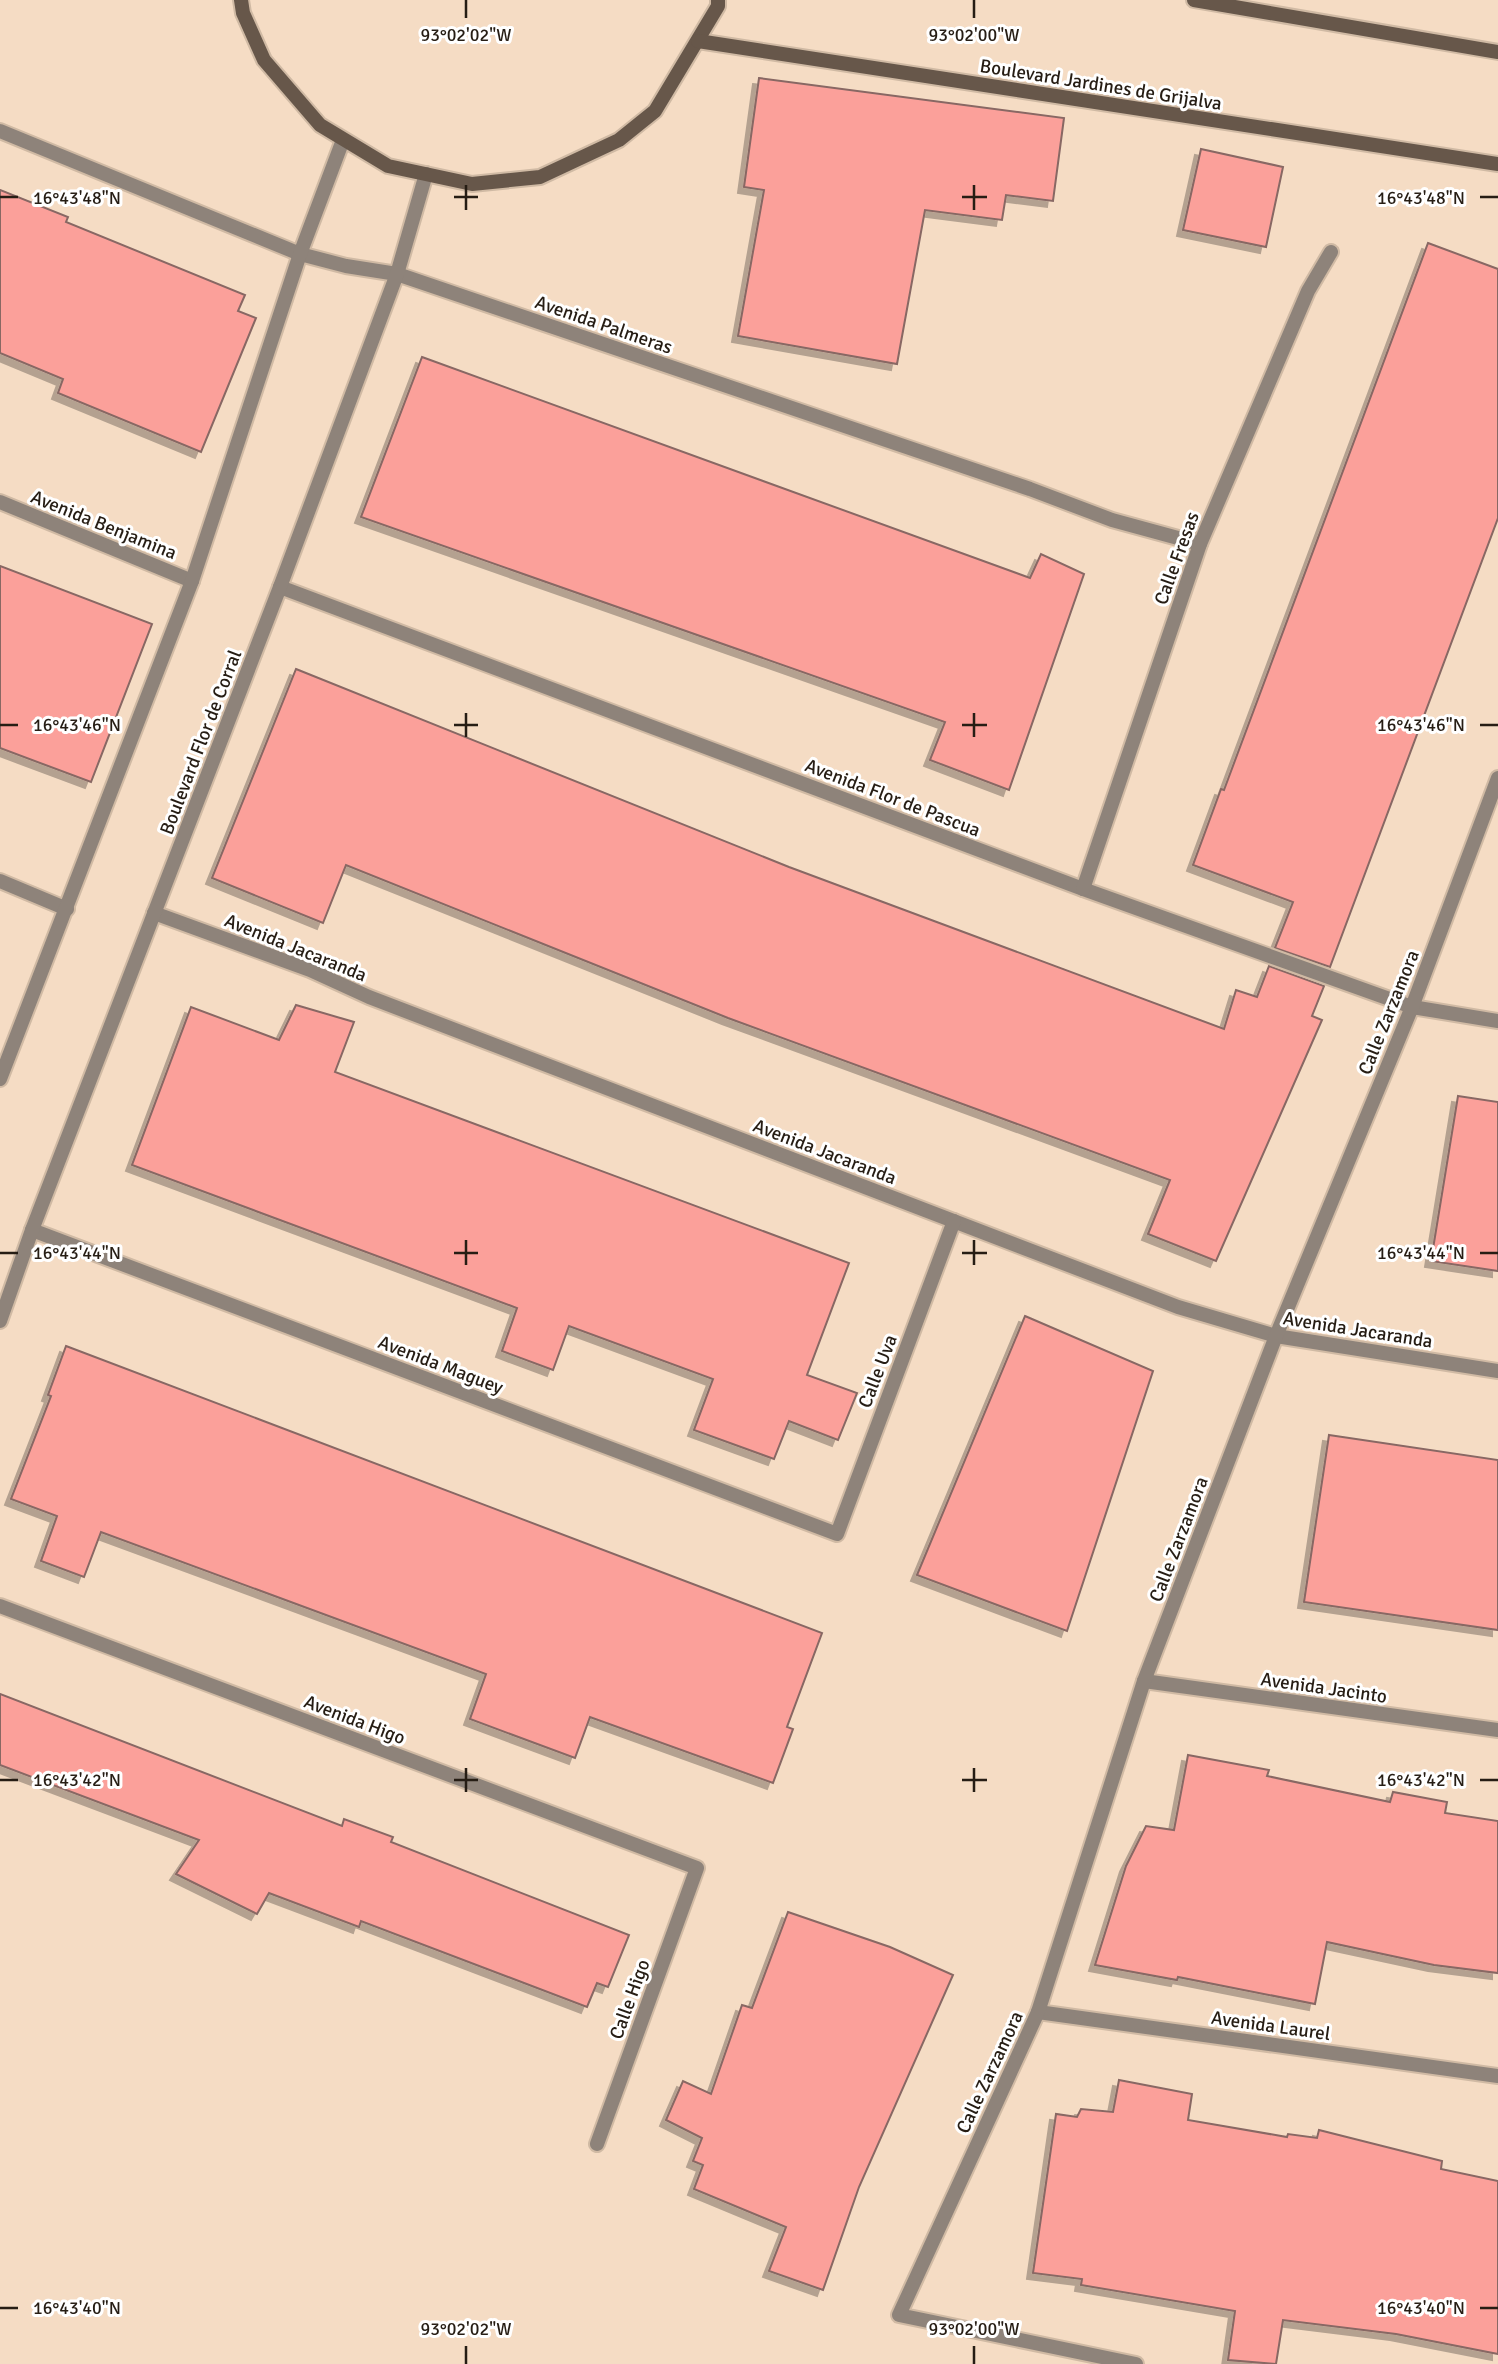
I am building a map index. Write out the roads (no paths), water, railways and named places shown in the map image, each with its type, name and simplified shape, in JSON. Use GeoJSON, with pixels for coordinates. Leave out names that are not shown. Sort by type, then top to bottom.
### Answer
{"type":"FeatureCollection","features":[{"type":"Feature","properties":{"kind":"street"},"geometry":{"type":"LineString","coordinates":[[241,0],[243,13],[264,60],[320,125],[388,166],[472,184],[540,177],[619,141],[655,111],[718,6],[718,0]]}},
{"type":"Feature","properties":{"kind":"street"},"geometry":{"type":"LineString","coordinates":[[1194,0],[1498,52]]}},
{"type":"Feature","properties":{"kind":"street","name":"Boulevard Jardines de Grijalva"},"geometry":{"type":"LineString","coordinates":[[698,41],[1498,164]]}},
{"type":"Feature","properties":{"kind":"street","name":"Avenida Palmeras"},"geometry":{"type":"LineString","coordinates":[[0,131],[300,254],[346,266],[397,274],[1030,489],[1112,520],[1200,544]]}},
{"type":"Feature","properties":{"kind":"street"},"geometry":{"type":"LineString","coordinates":[[0,1079],[192,581],[300,254],[343,139]]}},
{"type":"Feature","properties":{"kind":"street","name":"Boulevard Flor de Corral"},"geometry":{"type":"LineString","coordinates":[[0,1321],[32,1230],[280,587],[397,274],[426,174]]}},
{"type":"Feature","properties":{"kind":"street","name":"Calle Fresas"},"geometry":{"type":"LineString","coordinates":[[1083,889],[1200,544],[1308,290],[1331,252]]}},
{"type":"Feature","properties":{"kind":"street","name":"Avenida Benjamina"},"geometry":{"type":"LineString","coordinates":[[0,502],[192,581]]}},
{"type":"Feature","properties":{"kind":"street","name":"Avenida Flor de Pascua"},"geometry":{"type":"LineString","coordinates":[[280,587],[1083,889],[1412,1007],[1498,1021]]}},
{"type":"Feature","properties":{"kind":"street","name":"Calle Zarzamora"},"geometry":{"type":"LineString","coordinates":[[1136,2364],[899,2315],[1038,2012],[1144,1681],[1276,1336],[1412,1007],[1498,778]]}},
{"type":"Feature","properties":{"kind":"street"},"geometry":{"type":"LineString","coordinates":[[0,881],[67,909]]}},
{"type":"Feature","properties":{"kind":"street","name":"Avenida Jacaranda"},"geometry":{"type":"LineString","coordinates":[[154,912],[1178,1307],[1276,1336],[1498,1371]]}},
{"type":"Feature","properties":{"kind":"street","name":"Calle Uva"},"geometry":{"type":"LineString","coordinates":[[837,1534],[954,1221]]}},
{"type":"Feature","properties":{"kind":"street","name":"Avenida Maguey"},"geometry":{"type":"LineString","coordinates":[[32,1230],[837,1534]]}},
{"type":"Feature","properties":{"kind":"street","name":"Avenida Higo"},"geometry":{"type":"LineString","coordinates":[[0,1606],[697,1868]]}},
{"type":"Feature","properties":{"kind":"street","name":"Avenida Jacinto"},"geometry":{"type":"LineString","coordinates":[[1144,1681],[1498,1730]]}},
{"type":"Feature","properties":{"kind":"street","name":"Calle Higo"},"geometry":{"type":"LineString","coordinates":[[597,2144],[697,1868]]}},
{"type":"Feature","properties":{"kind":"street","name":"Avenida Laurel"},"geometry":{"type":"LineString","coordinates":[[1038,2012],[1498,2076]]}}]}
